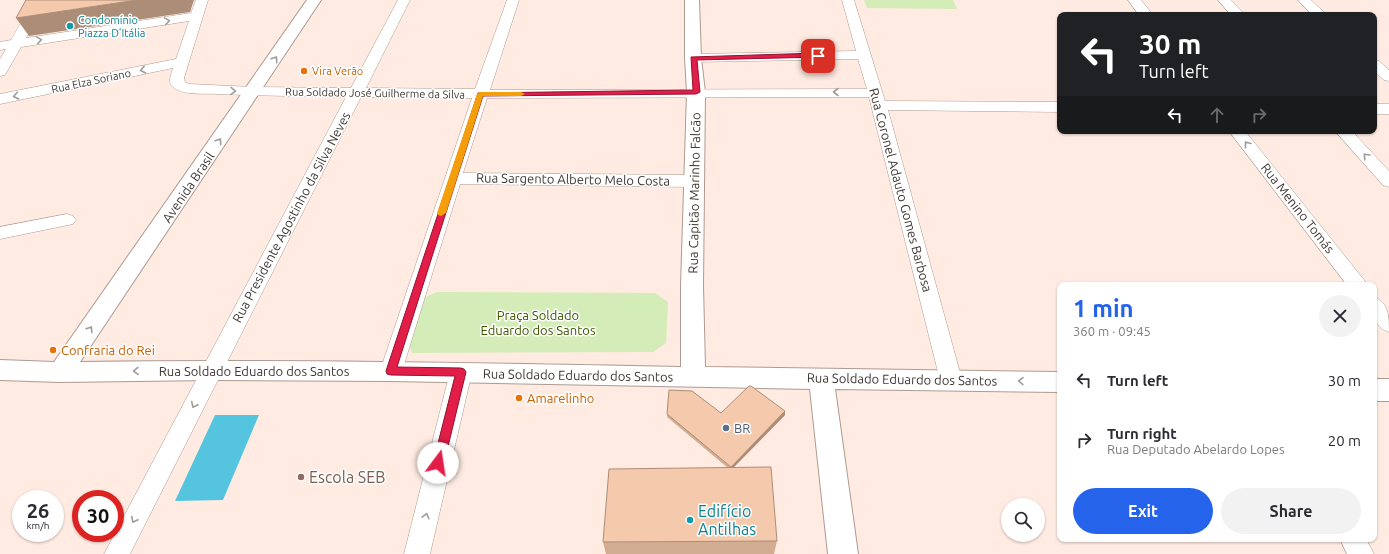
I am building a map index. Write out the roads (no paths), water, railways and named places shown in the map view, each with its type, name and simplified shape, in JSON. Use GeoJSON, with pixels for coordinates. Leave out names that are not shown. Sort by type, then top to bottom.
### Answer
{"type":"FeatureCollection","features":[{"type":"Feature","properties":{"kind":"street"},"geometry":{"type":"LineString","coordinates":[[0,72],[40,0]]}},
{"type":"Feature","properties":{"kind":"street"},"geometry":{"type":"LineString","coordinates":[[182,62],[202,0]]}},
{"type":"Feature","properties":{"kind":"street","name":"Avenida Brasil"},"geometry":{"type":"LineString","coordinates":[[60,372],[314,0]]}},
{"type":"Feature","properties":{"kind":"street","name":"Rua Presidente Agostinho da Silva Neves"},"geometry":{"type":"LineString","coordinates":[[117,554],[404,0]]}},
{"type":"Feature","properties":{"kind":"street"},"geometry":{"type":"LineString","coordinates":[[391,371],[480,94],[513,0]]}},
{"type":"Feature","properties":{"kind":"street","name":"Rua Capitão Marinho Falcão"},"geometry":{"type":"LineString","coordinates":[[692,0],[693,58],[696,92],[692,286],[693,377]]}},
{"type":"Feature","properties":{"kind":"street","name":"Rua Coronel Adauto Gomes Barbosa"},"geometry":{"type":"LineString","coordinates":[[848,0],[877,99],[951,380]]}},
{"type":"Feature","properties":{"kind":"street"},"geometry":{"type":"LineString","coordinates":[[1134,0],[1144,12]]}},
{"type":"Feature","properties":{"kind":"street"},"geometry":{"type":"LineString","coordinates":[[1224,0],[1235,12]]}},
{"type":"Feature","properties":{"kind":"street"},"geometry":{"type":"LineString","coordinates":[[1304,0],[1317,12]]}},
{"type":"Feature","properties":{"kind":"street"},"geometry":{"type":"LineString","coordinates":[[0,46],[198,16]]}},
{"type":"Feature","properties":{"kind":"street"},"geometry":{"type":"LineString","coordinates":[[693,58],[865,55]]}},
{"type":"Feature","properties":{"kind":"street","name":"Rua Soldado José Guilherme da Silva"},"geometry":{"type":"LineString","coordinates":[[182,62],[177,78],[178,84],[194,90],[357,91],[480,94],[696,92],[1057,107]]}},
{"type":"Feature","properties":{"kind":"street","name":"Rua Elza Soriano"},"geometry":{"type":"LineString","coordinates":[[0,100],[182,62]]}},
{"type":"Feature","properties":{"kind":"street"},"geometry":{"type":"LineString","coordinates":[[1377,67],[1389,77]]}},
{"type":"Feature","properties":{"kind":"street"},"geometry":{"type":"LineString","coordinates":[[1377,109],[1389,109]]}},
{"type":"Feature","properties":{"kind":"street","name":"Rua Menino Tomás"},"geometry":{"type":"LineString","coordinates":[[1239,134],[1356,282]]}},
{"type":"Feature","properties":{"kind":"street"},"geometry":{"type":"LineString","coordinates":[[1346,134],[1389,181]]}},
{"type":"Feature","properties":{"kind":"street","name":"Rua Sargento Alberto Melo Costa"},"geometry":{"type":"LineString","coordinates":[[453,178],[694,181]]}},
{"type":"Feature","properties":{"kind":"street"},"geometry":{"type":"LineString","coordinates":[[0,233],[66,220]]}},
{"type":"Feature","properties":{"kind":"street"},"geometry":{"type":"LineString","coordinates":[[1377,309],[1389,324]]}},
{"type":"Feature","properties":{"kind":"street","name":"Rua Capitão Marinho Falcão"},"geometry":{"type":"LineString","coordinates":[[693,338],[701,353],[714,367],[732,377]]}},
{"type":"Feature","properties":{"kind":"street","name":"Rua Soldado Eduardo dos Santos"},"geometry":{"type":"LineString","coordinates":[[0,370],[60,372],[212,370],[391,371],[1057,382]]}},
{"type":"Feature","properties":{"kind":"street"},"geometry":{"type":"LineString","coordinates":[[416,554],[461,372]]}},
{"type":"Feature","properties":{"kind":"street"},"geometry":{"type":"LineString","coordinates":[[693,377],[756,381],[788,385],[802,391],[814,399],[820,406],[827,419]]}},
{"type":"Feature","properties":{"kind":"street"},"geometry":{"type":"LineString","coordinates":[[821,378],[843,554]]}},
{"type":"Feature","properties":{"kind":"street"},"geometry":{"type":"LineString","coordinates":[[1377,390],[1389,390]]}},
{"type":"Feature","properties":{"kind":"street"},"geometry":{"type":"LineString","coordinates":[[1354,542],[1361,554]]}},
{"type":"Feature","properties":{"kind":"water"},"geometry":{"type":"Polygon","coordinates":[[[215,415],[259,415],[223,500],[175,501],[215,415]]]}},
{"type":"Feature","properties":{"kind":"place","name":"Condomínio Piazza D'Itália"},"geometry":{"type":"Point","coordinates":[70,26]}},
{"type":"Feature","properties":{"kind":"place","name":"Vira Verão"},"geometry":{"type":"Point","coordinates":[304,71]}},
{"type":"Feature","properties":{"kind":"place","name":"Confraria do Rei"},"geometry":{"type":"Point","coordinates":[53,350]}},
{"type":"Feature","properties":{"kind":"place","name":"Amarelinho"},"geometry":{"type":"Point","coordinates":[519,398]}},
{"type":"Feature","properties":{"kind":"place","name":"BR"},"geometry":{"type":"Point","coordinates":[726,428]}},
{"type":"Feature","properties":{"kind":"place","name":"Escola SEB"},"geometry":{"type":"Point","coordinates":[301,477]}},
{"type":"Feature","properties":{"kind":"place","name":"Edifício Antilhas"},"geometry":{"type":"Point","coordinates":[690,520]}},
{"type":"Feature","properties":{"kind":"park label","name":"Praça Soldado Eduardo dos Santos"},"geometry":{"type":"Point","coordinates":[538,322]}}]}
